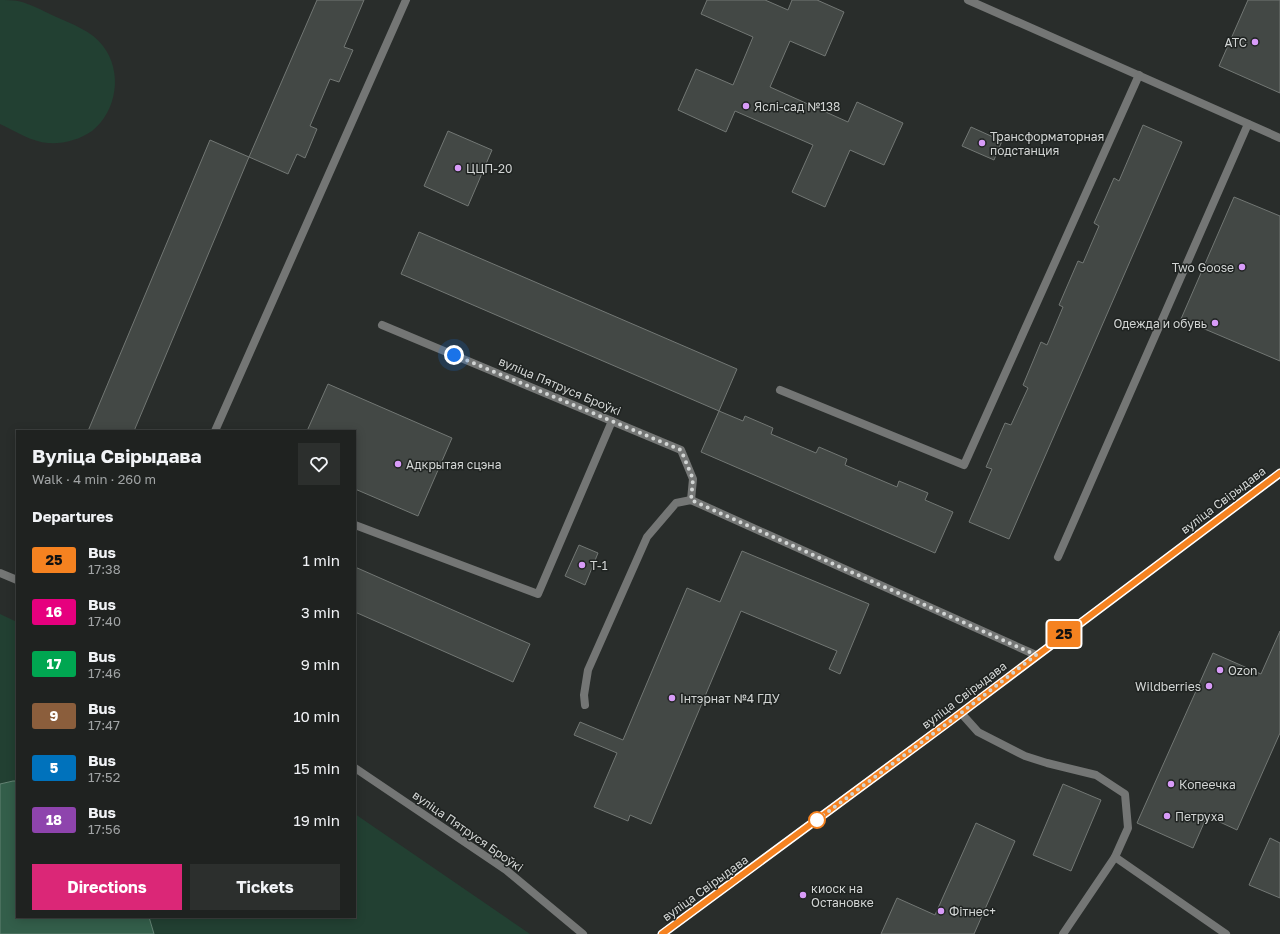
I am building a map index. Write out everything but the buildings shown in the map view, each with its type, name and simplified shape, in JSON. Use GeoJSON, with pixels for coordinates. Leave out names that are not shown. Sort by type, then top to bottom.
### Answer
{"type":"FeatureCollection","features":[{"type":"Feature","properties":{"kind":"main road","name":"вуліца Свірыдава"},"geometry":{"type":"LineString","coordinates":[[662,934],[961,713],[1036,655],[1280,473]]}},
{"type":"Feature","properties":{"kind":"street"},"geometry":{"type":"LineString","coordinates":[[215,430],[406,0]]}},
{"type":"Feature","properties":{"kind":"street"},"geometry":{"type":"LineString","coordinates":[[968,0],[1280,138]]}},
{"type":"Feature","properties":{"kind":"street"},"geometry":{"type":"LineString","coordinates":[[780,390],[964,465],[1139,76]]}},
{"type":"Feature","properties":{"kind":"street"},"geometry":{"type":"LineString","coordinates":[[1058,557],[1248,124]]}},
{"type":"Feature","properties":{"kind":"street","name":"вуліца Пятруся Броўкі"},"geometry":{"type":"LineString","coordinates":[[382,325],[681,450],[693,479],[691,500]]}},
{"type":"Feature","properties":{"kind":"street"},"geometry":{"type":"LineString","coordinates":[[356,525],[538,594],[612,421]]}},
{"type":"Feature","properties":{"kind":"street"},"geometry":{"type":"LineString","coordinates":[[585,705],[584,695],[588,670],[647,537],[676,503],[691,500],[1036,655]]}},
{"type":"Feature","properties":{"kind":"street"},"geometry":{"type":"LineString","coordinates":[[0,573],[16,580]]}},
{"type":"Feature","properties":{"kind":"street"},"geometry":{"type":"LineString","coordinates":[[961,713],[978,732],[1025,756],[1096,775],[1126,794],[1128,828],[1115,857],[1063,934]]}},
{"type":"Feature","properties":{"kind":"street","name":"вуліца Пятруся Броўкі"},"geometry":{"type":"LineString","coordinates":[[356,769],[506,870],[583,934]]}},
{"type":"Feature","properties":{"kind":"street"},"geometry":{"type":"LineString","coordinates":[[1115,857],[1226,934]]}},
{"type":"Feature","properties":{"kind":"shaded area"},"geometry":{"type":"Polygon","coordinates":[[[0,0],[18,1],[37,8],[81,28],[93,36],[103,46],[113,67],[115,79],[114,91],[112,102],[107,113],[92,131],[71,141],[48,143],[30,138],[0,124],[0,0]]]}},
{"type":"Feature","properties":{"kind":"shaded area"},"geometry":{"type":"Polygon","coordinates":[[[0,614],[16,622],[16,781],[0,784],[0,614]]]}},
{"type":"Feature","properties":{"kind":"shaded area"},"geometry":{"type":"Polygon","coordinates":[[[16,781],[16,918],[149,918],[154,934],[0,934],[0,784],[16,781]]]}},
{"type":"Feature","properties":{"kind":"shaded area"},"geometry":{"type":"Polygon","coordinates":[[[356,815],[530,934],[154,934],[149,918],[356,918],[356,815]]]}},
{"type":"Feature","properties":{"kind":"bus line","name":"25"},"geometry":{"type":"LineString","coordinates":[[662,934],[949,722],[1280,473]]}},
{"type":"Feature","properties":{"kind":"place","name":"АТС"},"geometry":{"type":"Point","coordinates":[1255,42]}},
{"type":"Feature","properties":{"kind":"place","name":"Яслі-сад №138"},"geometry":{"type":"Point","coordinates":[746,106]}},
{"type":"Feature","properties":{"kind":"place","name":"Трансформаторная подстанция"},"geometry":{"type":"Point","coordinates":[982,143]}},
{"type":"Feature","properties":{"kind":"place","name":"ЦЦП-20"},"geometry":{"type":"Point","coordinates":[458,168]}},
{"type":"Feature","properties":{"kind":"place","name":"Two Goose"},"geometry":{"type":"Point","coordinates":[1242,267]}},
{"type":"Feature","properties":{"kind":"place","name":"Одежда и обувь"},"geometry":{"type":"Point","coordinates":[1215,323]}},
{"type":"Feature","properties":{"kind":"place","name":"Адкрытая сцэна"},"geometry":{"type":"Point","coordinates":[398,464]}},
{"type":"Feature","properties":{"kind":"place","name":"Т-1"},"geometry":{"type":"Point","coordinates":[582,565]}},
{"type":"Feature","properties":{"kind":"place","name":"Ozon"},"geometry":{"type":"Point","coordinates":[1220,670]}},
{"type":"Feature","properties":{"kind":"place","name":"Wildberries"},"geometry":{"type":"Point","coordinates":[1209,686]}},
{"type":"Feature","properties":{"kind":"place","name":"Інтэрнат №4 ГДУ"},"geometry":{"type":"Point","coordinates":[672,698]}},
{"type":"Feature","properties":{"kind":"place","name":"Копеечка"},"geometry":{"type":"Point","coordinates":[1171,784]}},
{"type":"Feature","properties":{"kind":"place","name":"Петруха"},"geometry":{"type":"Point","coordinates":[1167,816]}},
{"type":"Feature","properties":{"kind":"place","name":"киоск на Остановке"},"geometry":{"type":"Point","coordinates":[803,895]}},
{"type":"Feature","properties":{"kind":"place","name":"Фітнес+"},"geometry":{"type":"Point","coordinates":[941,911]}},
{"type":"Feature","properties":{"kind":"route"},"geometry":{"type":"LineString","coordinates":[[454,355],[681,450],[693,479],[691,500],[1036,655],[817,820]]}}]}
